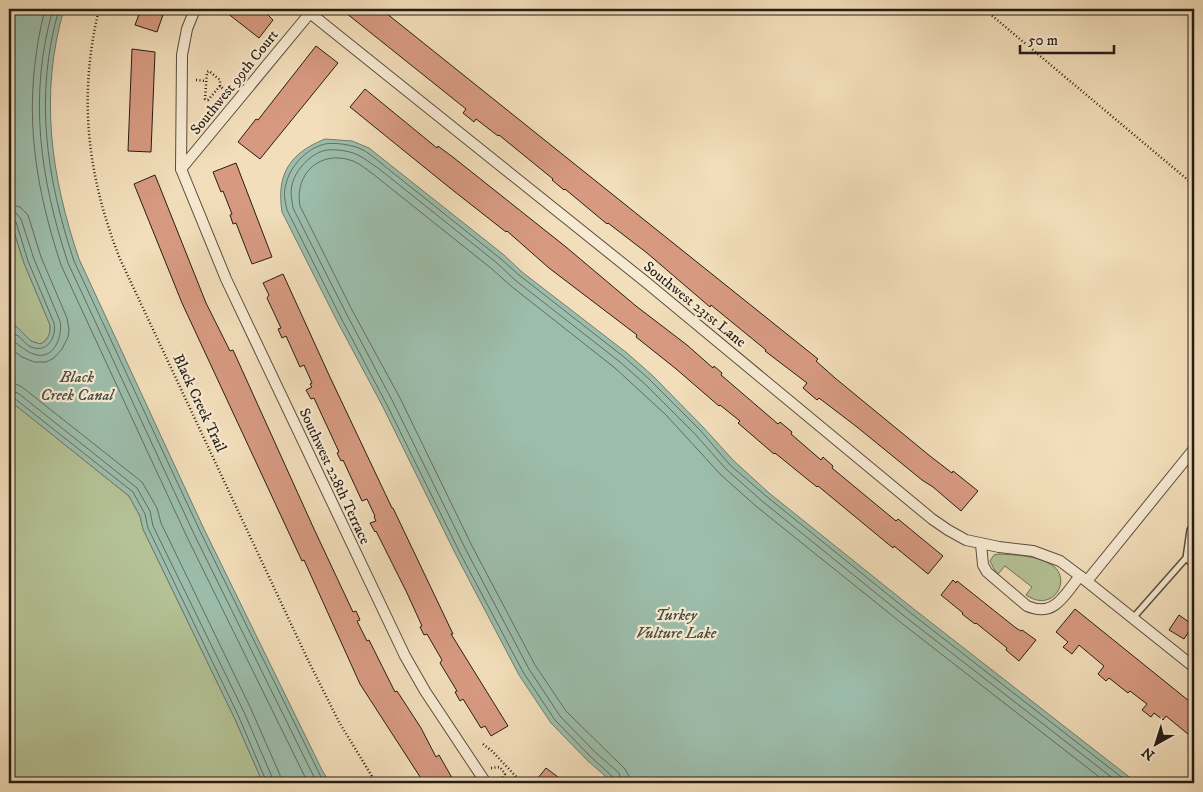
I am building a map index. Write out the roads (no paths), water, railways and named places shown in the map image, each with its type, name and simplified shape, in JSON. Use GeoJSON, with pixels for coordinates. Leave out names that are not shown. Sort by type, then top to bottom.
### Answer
{"type":"FeatureCollection","features":[{"type":"Feature","properties":{"kind":"street"},"geometry":{"type":"LineString","coordinates":[[181,169],[182,55],[187,29],[195,9]]}},
{"type":"Feature","properties":{"kind":"street","name":"Southwest 99th Court"},"geometry":{"type":"LineString","coordinates":[[181,169],[307,11]]}},
{"type":"Feature","properties":{"kind":"street","name":"Southwest 231st Lane"},"geometry":{"type":"LineString","coordinates":[[307,11],[647,284],[932,519],[956,535],[981,544],[1042,553],[1060,562],[1083,578],[1194,667]]}},
{"type":"Feature","properties":{"kind":"street","name":"Southwest 228th Terrace"},"geometry":{"type":"LineString","coordinates":[[181,169],[226,279],[405,656],[425,691],[486,783]]}},
{"type":"Feature","properties":{"kind":"street"},"geometry":{"type":"LineString","coordinates":[[981,544],[983,565],[987,572],[1027,606],[1050,609],[1056,606],[1083,578],[1194,449]]}},
{"type":"Feature","properties":{"kind":"lane"},"geometry":{"type":"LineString","coordinates":[[1133,618],[1186,558],[1190,530],[1194,524]]}},
{"type":"Feature","properties":{"kind":"lane"},"geometry":{"type":"LineString","coordinates":[[1186,558],[1194,566]]}},
{"type":"Feature","properties":{"kind":"water","name":"Black Creek Canal"},"geometry":{"type":"Polygon","coordinates":[[[9,9],[64,9],[56,41],[50,104],[55,166],[69,228],[79,259],[204,529],[330,783],[263,783],[234,717],[143,529],[140,516],[129,496],[9,400],[9,335],[16,326],[31,341],[40,344],[47,339],[50,325],[24,263],[9,216],[9,9]]]}},
{"type":"Feature","properties":{"kind":"water","name":"Turkey Vulture Lake"},"geometry":{"type":"Polygon","coordinates":[[[325,139],[352,141],[369,148],[504,255],[522,272],[627,353],[653,376],[734,461],[769,493],[915,610],[1137,783],[613,783],[587,760],[551,723],[519,675],[282,212],[281,187],[288,166],[303,151],[325,139]]]}}]}
